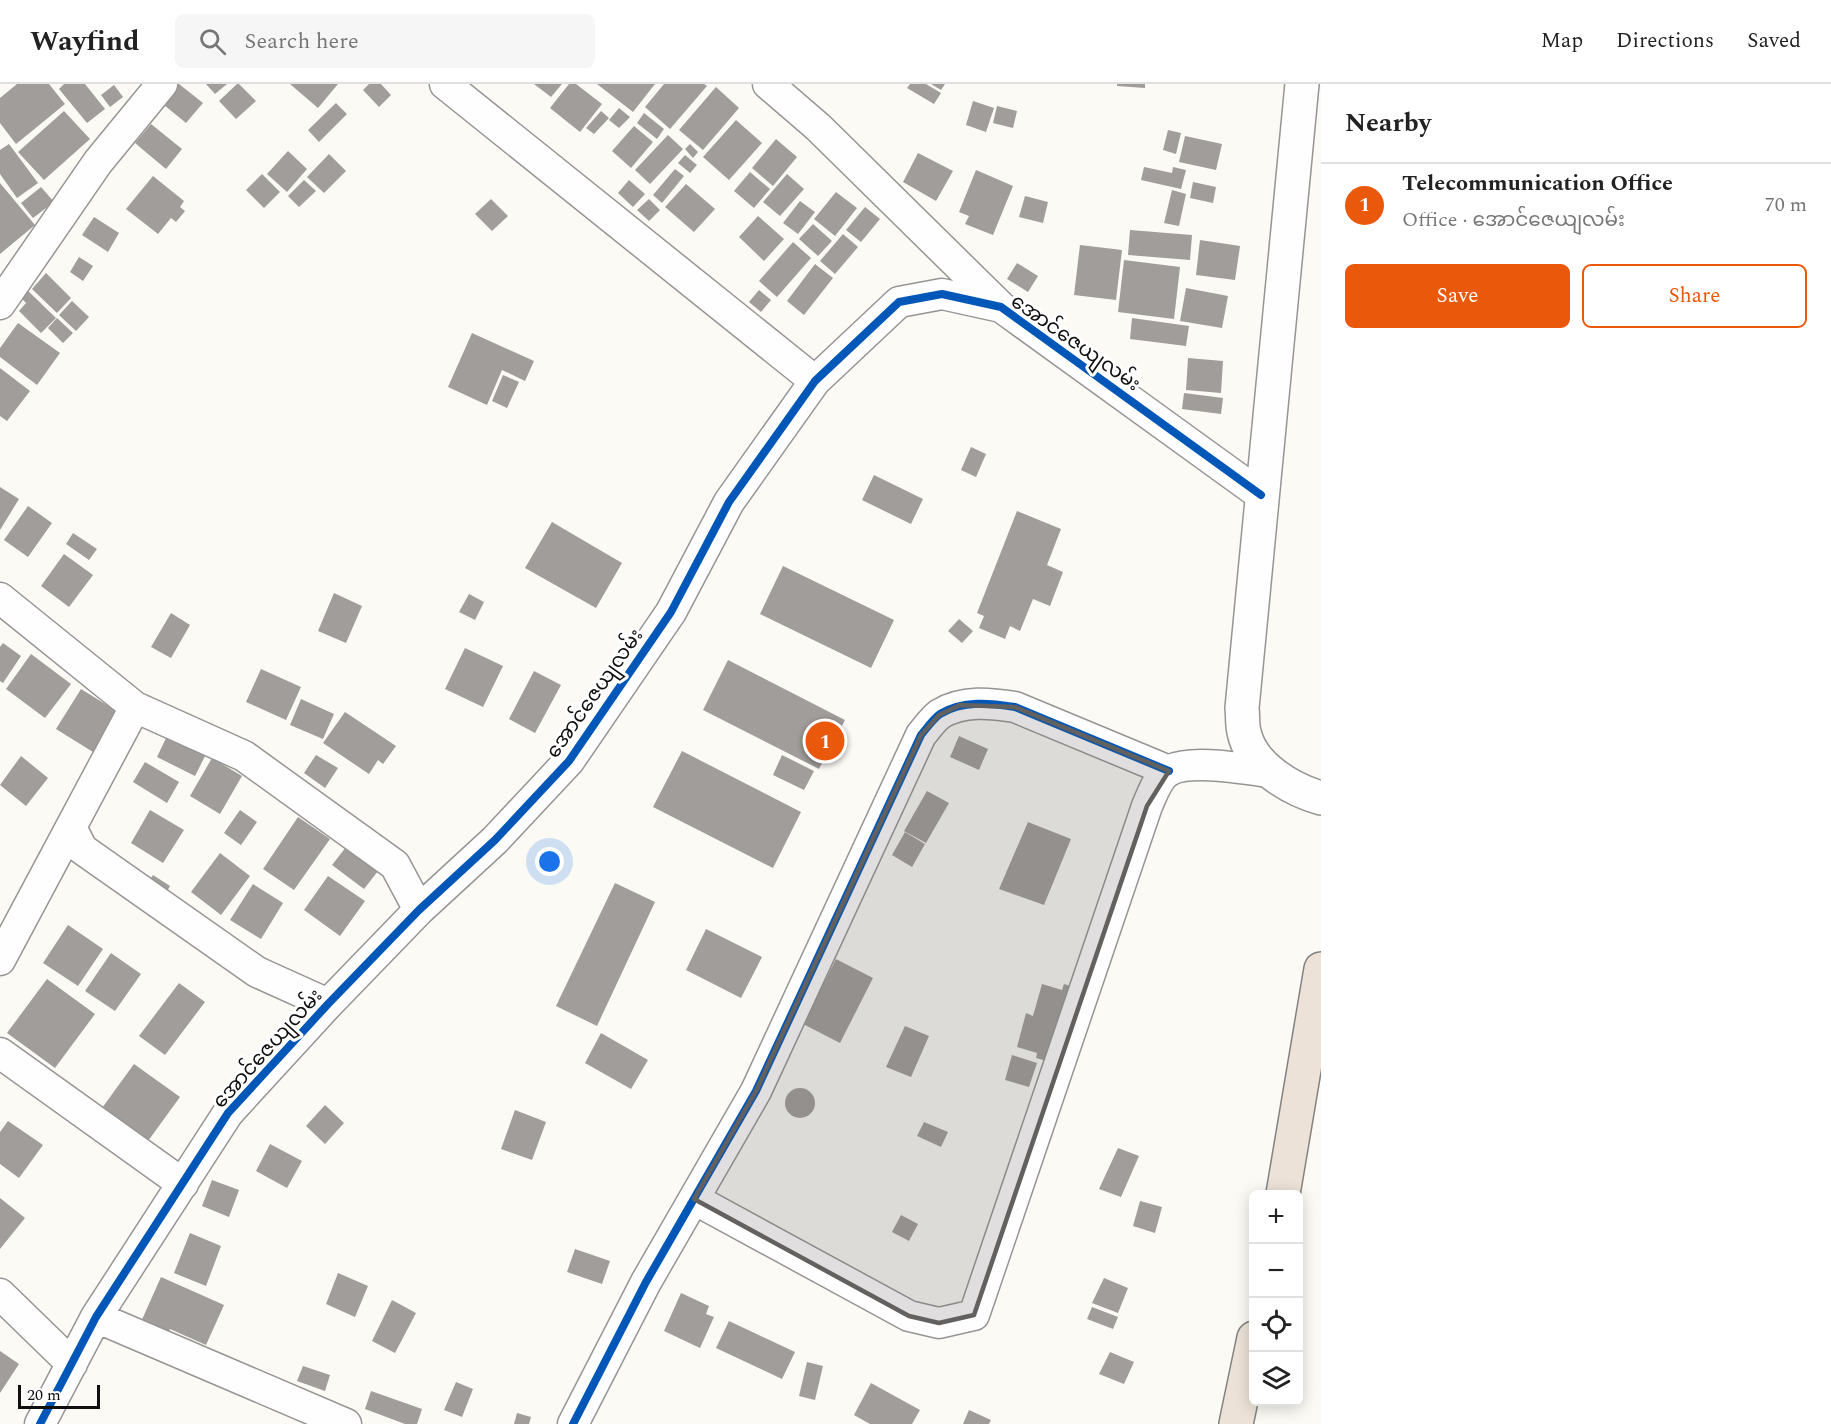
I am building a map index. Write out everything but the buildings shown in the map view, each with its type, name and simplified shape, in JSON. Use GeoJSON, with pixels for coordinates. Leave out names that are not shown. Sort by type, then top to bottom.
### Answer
{"type":"FeatureCollection","features":[{"type":"Feature","properties":{"kind":"highway"},"geometry":{"type":"LineString","coordinates":[[1284,1190],[1321,969]]}},
{"type":"Feature","properties":{"kind":"highway"},"geometry":{"type":"LineString","coordinates":[[1236,1424],[1251,1352]]}},
{"type":"Feature","properties":{"kind":"street"},"geometry":{"type":"LineString","coordinates":[[0,304],[98,162],[162,84]]}},
{"type":"Feature","properties":{"kind":"street"},"geometry":{"type":"LineString","coordinates":[[445,84],[815,381]]}},
{"type":"Feature","properties":{"kind":"street"},"geometry":{"type":"LineString","coordinates":[[768,84],[818,127],[1001,307]]}},
{"type":"Feature","properties":{"kind":"street"},"geometry":{"type":"LineString","coordinates":[[1302,84],[1242,708],[1244,733],[1254,754],[1270,772],[1289,784],[1321,798]]}},
{"type":"Feature","properties":{"kind":"street","name":"အောင်ဇေယျလမ်း"},"geometry":{"type":"LineString","coordinates":[[40,1424],[96,1317],[228,1113],[328,1004],[419,910],[495,840],[569,761],[671,612],[729,502],[815,381],[899,302],[942,294],[1001,307],[1261,495]]}},
{"type":"Feature","properties":{"kind":"street"},"geometry":{"type":"LineString","coordinates":[[0,598],[135,707],[244,756],[395,866],[419,910]]}},
{"type":"Feature","properties":{"kind":"street"},"geometry":{"type":"LineString","coordinates":[[573,1424],[646,1282],[756,1091],[921,735],[939,715],[960,705],[988,703],[1015,707],[1169,771],[1207,765],[1270,772]]}},
{"type":"Feature","properties":{"kind":"street"},"geometry":{"type":"LineString","coordinates":[[0,960],[135,707]]}},
{"type":"Feature","properties":{"kind":"street"},"geometry":{"type":"LineString","coordinates":[[694,1199],[909,1316],[939,1323],[974,1316],[1147,806],[1157,783],[1169,771]]}},
{"type":"Feature","properties":{"kind":"street"},"geometry":{"type":"LineString","coordinates":[[71,827],[82,849],[257,972],[328,1004]]}},
{"type":"Feature","properties":{"kind":"street"},"geometry":{"type":"LineString","coordinates":[[0,1053],[183,1184]]}},
{"type":"Feature","properties":{"kind":"street"},"geometry":{"type":"LineString","coordinates":[[0,1294],[72,1364]]}},
{"type":"Feature","properties":{"kind":"street"},"geometry":{"type":"LineString","coordinates":[[96,1317],[346,1424]]}},
{"type":"Feature","properties":{"kind":"highlighted area"},"geometry":{"type":"Polygon","coordinates":[[[960,705],[1015,707],[1169,771],[1147,806],[974,1315],[939,1323],[909,1316],[694,1199],[756,1091],[921,735],[939,715],[960,705]]]}},
{"type":"Feature","properties":{"kind":"cycle path"},"geometry":{"type":"LineString","coordinates":[[40,1424],[96,1317],[228,1113],[328,1004],[419,910],[495,840],[569,761],[671,612],[729,502],[815,381],[899,302],[942,294],[1001,307],[1261,495]]}},
{"type":"Feature","properties":{"kind":"cycle path"},"geometry":{"type":"LineString","coordinates":[[573,1424],[646,1282],[756,1091],[921,735],[932,721],[940,714],[958,706],[986,704],[1015,707],[1169,771]]}},
{"type":"Feature","properties":{"kind":"place","name":"Telecommunication Office"},"geometry":{"type":"Point","coordinates":[825,741]}}]}
